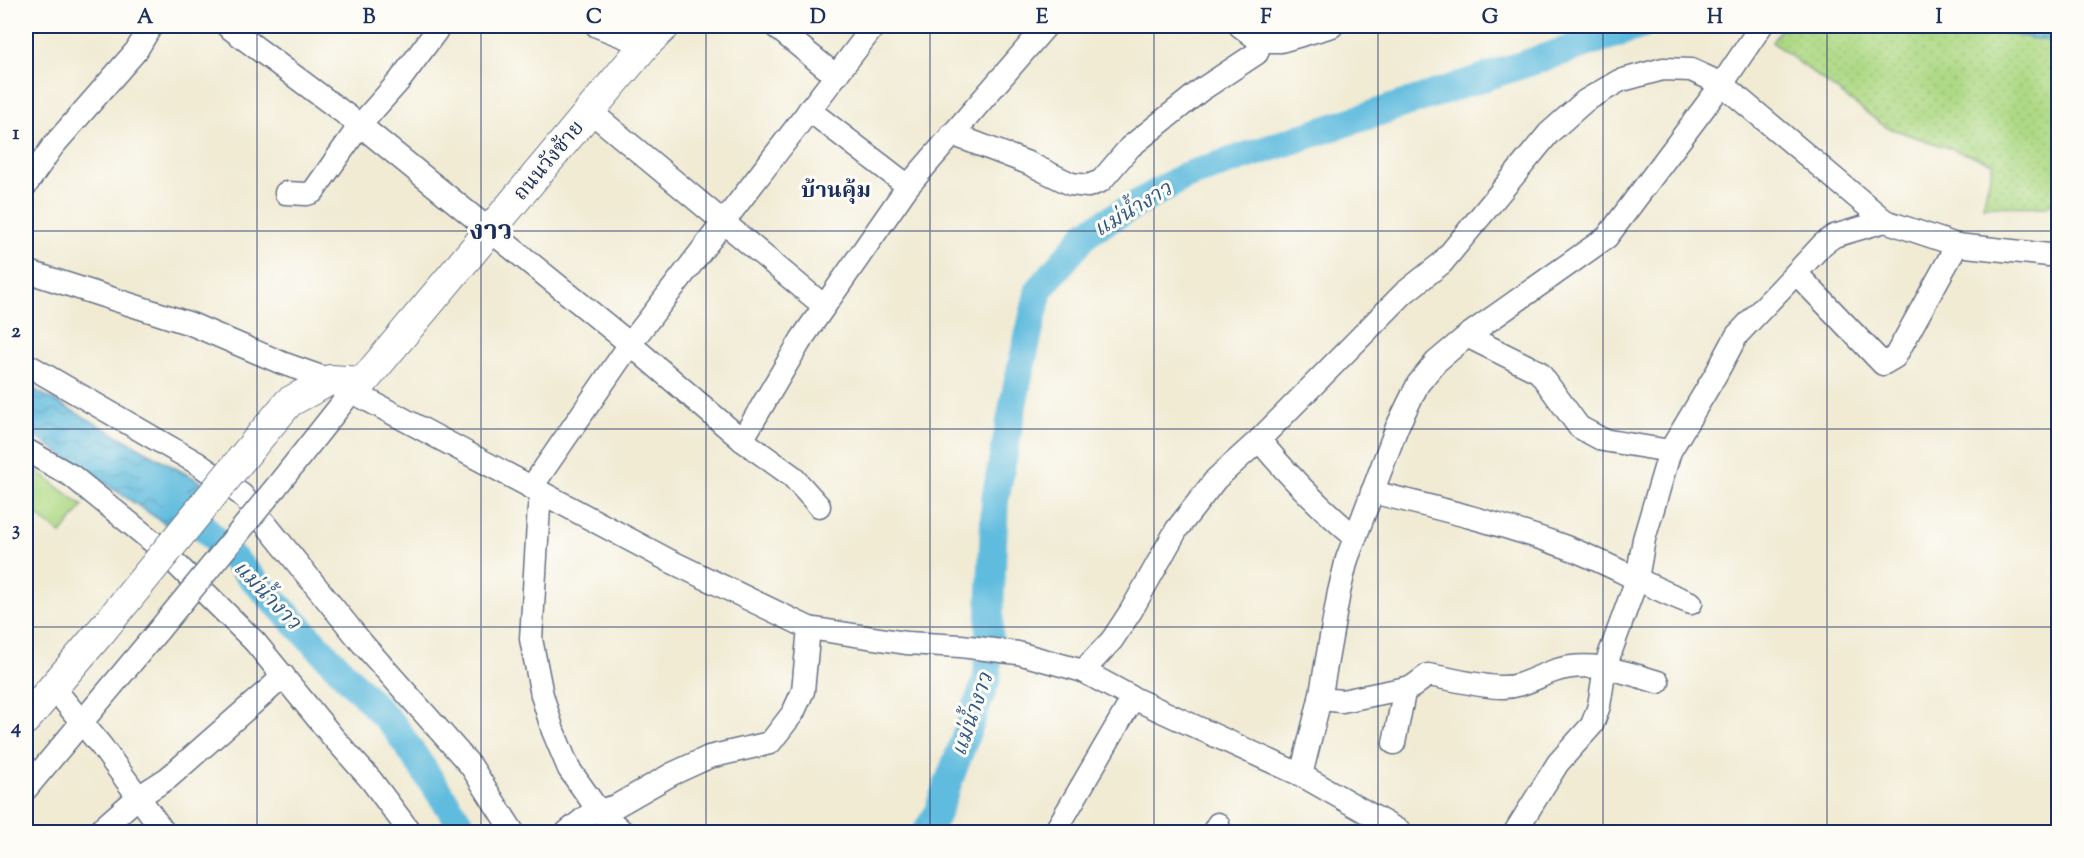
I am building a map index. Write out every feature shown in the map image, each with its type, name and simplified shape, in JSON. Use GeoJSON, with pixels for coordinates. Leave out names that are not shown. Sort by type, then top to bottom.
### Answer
{"type":"FeatureCollection","features":[{"type":"Feature","properties":{"kind":"main road","name":"ถนนวังซ้าย"},"geometry":{"type":"LineString","coordinates":[[341,386],[363,382],[655,35]]}},
{"type":"Feature","properties":{"kind":"main road"},"geometry":{"type":"LineString","coordinates":[[26,719],[289,402],[341,386]]}},
{"type":"Feature","properties":{"kind":"street"},"geometry":{"type":"LineString","coordinates":[[26,185],[53,146],[136,51],[151,26]]}},
{"type":"Feature","properties":{"kind":"street"},"geometry":{"type":"LineString","coordinates":[[227,26],[360,125],[630,344],[742,440],[792,476],[819,506]]}},
{"type":"Feature","properties":{"kind":"street"},"geometry":{"type":"LineString","coordinates":[[286,193],[313,192],[360,125],[400,80],[440,26]]}},
{"type":"Feature","properties":{"kind":"street"},"geometry":{"type":"LineString","coordinates":[[597,26],[655,35]]}},
{"type":"Feature","properties":{"kind":"street"},"geometry":{"type":"LineString","coordinates":[[775,26],[836,76]]}},
{"type":"Feature","properties":{"kind":"street"},"geometry":{"type":"LineString","coordinates":[[623,832],[598,810],[570,769],[553,731],[542,695],[531,639],[539,507],[537,492],[630,344],[874,26]]}},
{"type":"Feature","properties":{"kind":"street"},"geometry":{"type":"LineString","coordinates":[[742,440],[801,340],[908,186],[1046,26]]}},
{"type":"Feature","properties":{"kind":"street"},"geometry":{"type":"LineString","coordinates":[[1240,26],[1260,40],[1281,41],[1332,26]]}},
{"type":"Feature","properties":{"kind":"street"},"geometry":{"type":"LineString","coordinates":[[1301,775],[1320,699],[1339,592],[1355,537],[1418,384],[1436,362],[1467,336],[1607,237],[1722,84],[1761,26]]}},
{"type":"Feature","properties":{"kind":"street"},"geometry":{"type":"LineString","coordinates":[[952,134],[1028,163],[1071,184],[1088,186],[1101,181],[1130,147],[1201,90],[1257,53],[1260,40]]}},
{"type":"Feature","properties":{"kind":"street"},"geometry":{"type":"LineString","coordinates":[[1083,671],[1112,640],[1131,611],[1176,529],[1216,478],[1259,440],[1404,293],[1442,263],[1549,133],[1586,101],[1620,81],[1663,69],[1691,70],[1722,84],[1885,221],[1958,245],[2058,256]]}},
{"type":"Feature","properties":{"kind":"street"},"geometry":{"type":"LineString","coordinates":[[809,110],[908,186]]}},
{"type":"Feature","properties":{"kind":"street"},"geometry":{"type":"LineString","coordinates":[[590,111],[824,306]]}},
{"type":"Feature","properties":{"kind":"street"},"geometry":{"type":"LineString","coordinates":[[1515,832],[1557,763],[1592,725],[1599,706],[1605,667],[1637,579],[1644,539],[1670,451],[1737,335],[1823,244],[1834,236],[1885,221]]}},
{"type":"Feature","properties":{"kind":"street"},"geometry":{"type":"LineString","coordinates":[[1796,273],[1883,364],[1895,357],[1958,245]]}},
{"type":"Feature","properties":{"kind":"street"},"geometry":{"type":"LineString","coordinates":[[26,272],[191,324],[341,386],[670,561],[809,628],[906,643],[961,646],[1018,653],[1083,671],[1133,698],[1301,775],[1401,832]]}},
{"type":"Feature","properties":{"kind":"street"},"geometry":{"type":"LineString","coordinates":[[1467,336],[1539,372],[1579,427],[1603,440],[1670,451]]}},
{"type":"Feature","properties":{"kind":"street"},"geometry":{"type":"LineString","coordinates":[[26,364],[197,463],[242,495],[362,643],[471,766],[513,832]]}},
{"type":"Feature","properties":{"kind":"street"},"geometry":{"type":"LineString","coordinates":[[26,789],[276,487],[341,386]]}},
{"type":"Feature","properties":{"kind":"street"},"geometry":{"type":"LineString","coordinates":[[1259,440],[1331,517],[1355,537]]}},
{"type":"Feature","properties":{"kind":"street"},"geometry":{"type":"LineString","coordinates":[[26,450],[72,477],[158,546],[255,642],[371,780],[410,832]]}},
{"type":"Feature","properties":{"kind":"street"},"geometry":{"type":"LineString","coordinates":[[1372,492],[1458,513],[1566,547],[1691,603]]}},
{"type":"Feature","properties":{"kind":"street"},"geometry":{"type":"LineString","coordinates":[[567,832],[591,813],[616,806],[672,774],[709,757],[770,743],[794,713],[803,691],[809,628]]}},
{"type":"Feature","properties":{"kind":"street"},"geometry":{"type":"LineString","coordinates":[[1320,699],[1342,701],[1412,687],[1428,675],[1501,687],[1525,683],[1555,670],[1581,666],[1605,667],[1658,682]]}},
{"type":"Feature","properties":{"kind":"street"},"geometry":{"type":"LineString","coordinates":[[98,832],[137,798],[168,778],[284,676]]}},
{"type":"Feature","properties":{"kind":"street"},"geometry":{"type":"LineString","coordinates":[[53,687],[102,747],[164,832]]}},
{"type":"Feature","properties":{"kind":"street"},"geometry":{"type":"LineString","coordinates":[[1394,743],[1405,688]]}},
{"type":"Feature","properties":{"kind":"street"},"geometry":{"type":"LineString","coordinates":[[1055,832],[1133,698]]}},
{"type":"Feature","properties":{"kind":"green space"},"geometry":{"type":"Polygon","coordinates":[[[1957,26],[2058,42],[2058,197],[2047,207],[1983,206],[1993,163],[1886,127],[1772,42],[1782,28],[1957,26]]]}},
{"type":"Feature","properties":{"kind":"green space"},"geometry":{"type":"Polygon","coordinates":[[[32,467],[83,506],[61,534],[26,506],[26,475],[32,467]]]}},
{"type":"Feature","properties":{"kind":"water"},"geometry":{"type":"Polygon","coordinates":[[[1736,26],[1957,26],[1735,28],[1736,26]]]}},
{"type":"Feature","properties":{"kind":"water"},"geometry":{"type":"Polygon","coordinates":[[[1957,26],[2058,26],[2058,42],[1957,26]]]}},
{"type":"Feature","properties":{"kind":"water"},"geometry":{"type":"Polygon","coordinates":[[[26,385],[203,483],[167,525],[26,430],[26,385]]]}},
{"type":"Feature","properties":{"kind":"waterway","name":"แม่น้ำงาว"},"geometry":{"type":"LineString","coordinates":[[926,832],[936,816],[987,678],[995,500],[1018,380],[1039,290],[1088,232],[1185,176],[1640,26]]}},
{"type":"Feature","properties":{"kind":"waterway","name":"แม่น้ำงาว"},"geometry":{"type":"LineString","coordinates":[[155,479],[394,726],[466,832]]}},
{"type":"Feature","properties":{"kind":"district","name":"บ้านคุ้ม"},"geometry":{"type":"Point","coordinates":[836,189]}},
{"type":"Feature","properties":{"kind":"district","name":"งาว"},"geometry":{"type":"Point","coordinates":[491,230]}}]}
